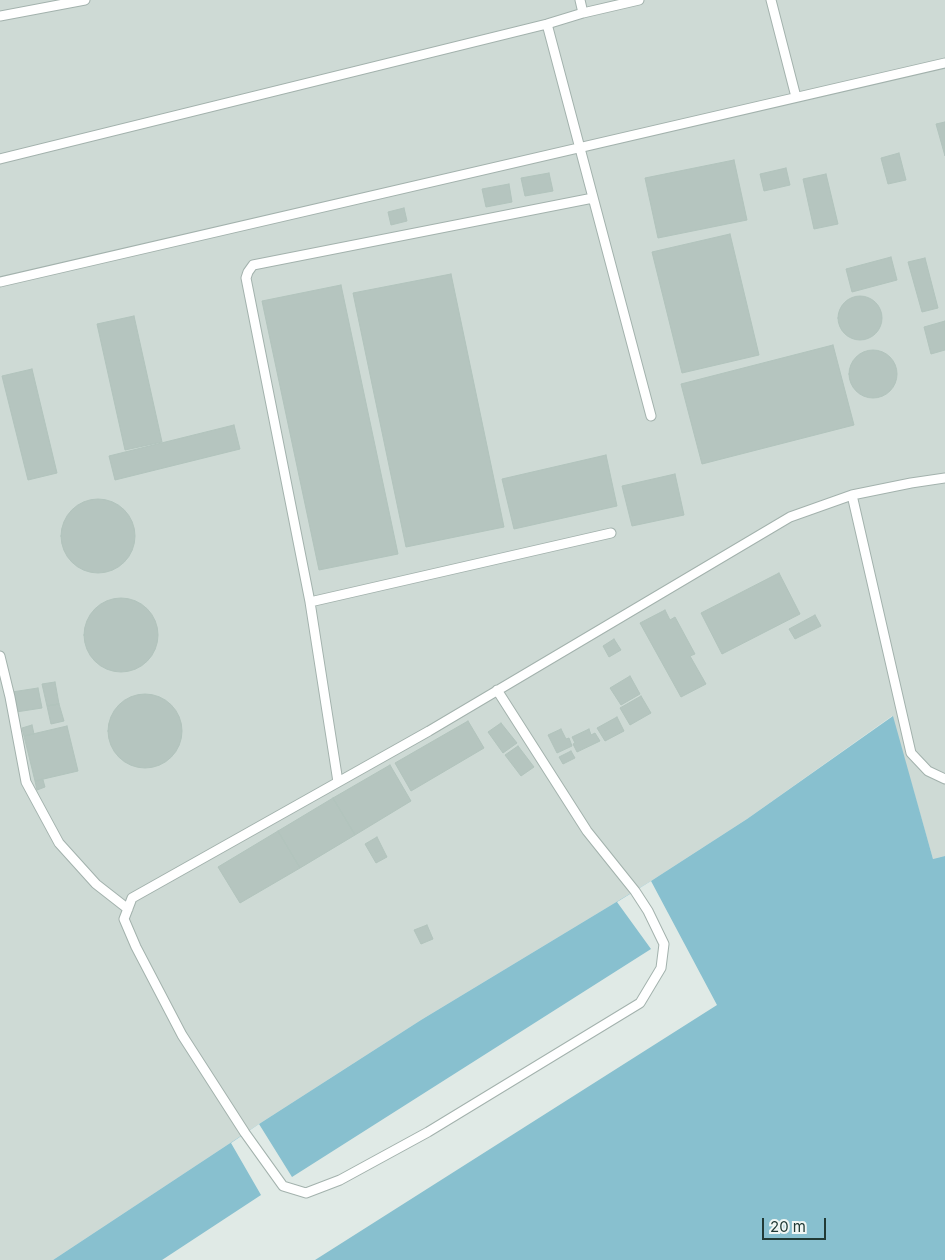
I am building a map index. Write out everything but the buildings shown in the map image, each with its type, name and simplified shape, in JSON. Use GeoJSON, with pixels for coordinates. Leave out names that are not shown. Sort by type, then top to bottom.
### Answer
{"type":"FeatureCollection","features":[{"type":"Feature","properties":{"kind":"lane"},"geometry":{"type":"LineString","coordinates":[[0,16],[85,0]]}},
{"type":"Feature","properties":{"kind":"lane"},"geometry":{"type":"LineString","coordinates":[[580,0],[583,13]]}},
{"type":"Feature","properties":{"kind":"lane"},"geometry":{"type":"LineString","coordinates":[[0,159],[638,0]]}},
{"type":"Feature","properties":{"kind":"lane"},"geometry":{"type":"LineString","coordinates":[[771,0],[796,98]]}},
{"type":"Feature","properties":{"kind":"lane"},"geometry":{"type":"LineString","coordinates":[[547,24],[651,416]]}},
{"type":"Feature","properties":{"kind":"lane"},"geometry":{"type":"LineString","coordinates":[[0,282],[945,63]]}},
{"type":"Feature","properties":{"kind":"lane"},"geometry":{"type":"LineString","coordinates":[[338,782],[310,602],[246,278],[248,272],[253,265],[593,198]]}},
{"type":"Feature","properties":{"kind":"lane"},"geometry":{"type":"LineString","coordinates":[[498,690],[587,831],[635,891],[648,911],[664,944],[661,968],[640,1003],[428,1132],[340,1180],[306,1193],[283,1186],[245,1133],[182,1035],[136,947],[124,919],[132,898],[498,690],[790,517],[852,495],[912,482],[945,478]]}},
{"type":"Feature","properties":{"kind":"lane"},"geometry":{"type":"LineString","coordinates":[[852,495],[910,753],[928,771],[945,779]]}},
{"type":"Feature","properties":{"kind":"lane"},"geometry":{"type":"LineString","coordinates":[[310,602],[611,533]]}},
{"type":"Feature","properties":{"kind":"lane"},"geometry":{"type":"LineString","coordinates":[[0,656],[10,697],[26,782],[59,842],[96,884],[128,909]]}},
{"type":"Feature","properties":{"kind":"shaded area"},"geometry":{"type":"Polygon","coordinates":[[[0,0],[945,0],[945,856],[933,859],[892,716],[747,819],[651,881],[421,1020],[53,1260],[0,1260],[0,0]]]}},
{"type":"Feature","properties":{"kind":"water"},"geometry":{"type":"Polygon","coordinates":[[[893,716],[933,859],[945,856],[945,1260],[53,1260],[421,1020],[651,881],[747,819],[893,716]]]}},
{"type":"Feature","properties":{"kind":"pier"},"geometry":{"type":"Polygon","coordinates":[[[651,881],[717,1005],[315,1260],[162,1260],[261,1195],[231,1143],[259,1124],[292,1177],[651,949],[617,902],[651,881]]]}}]}
